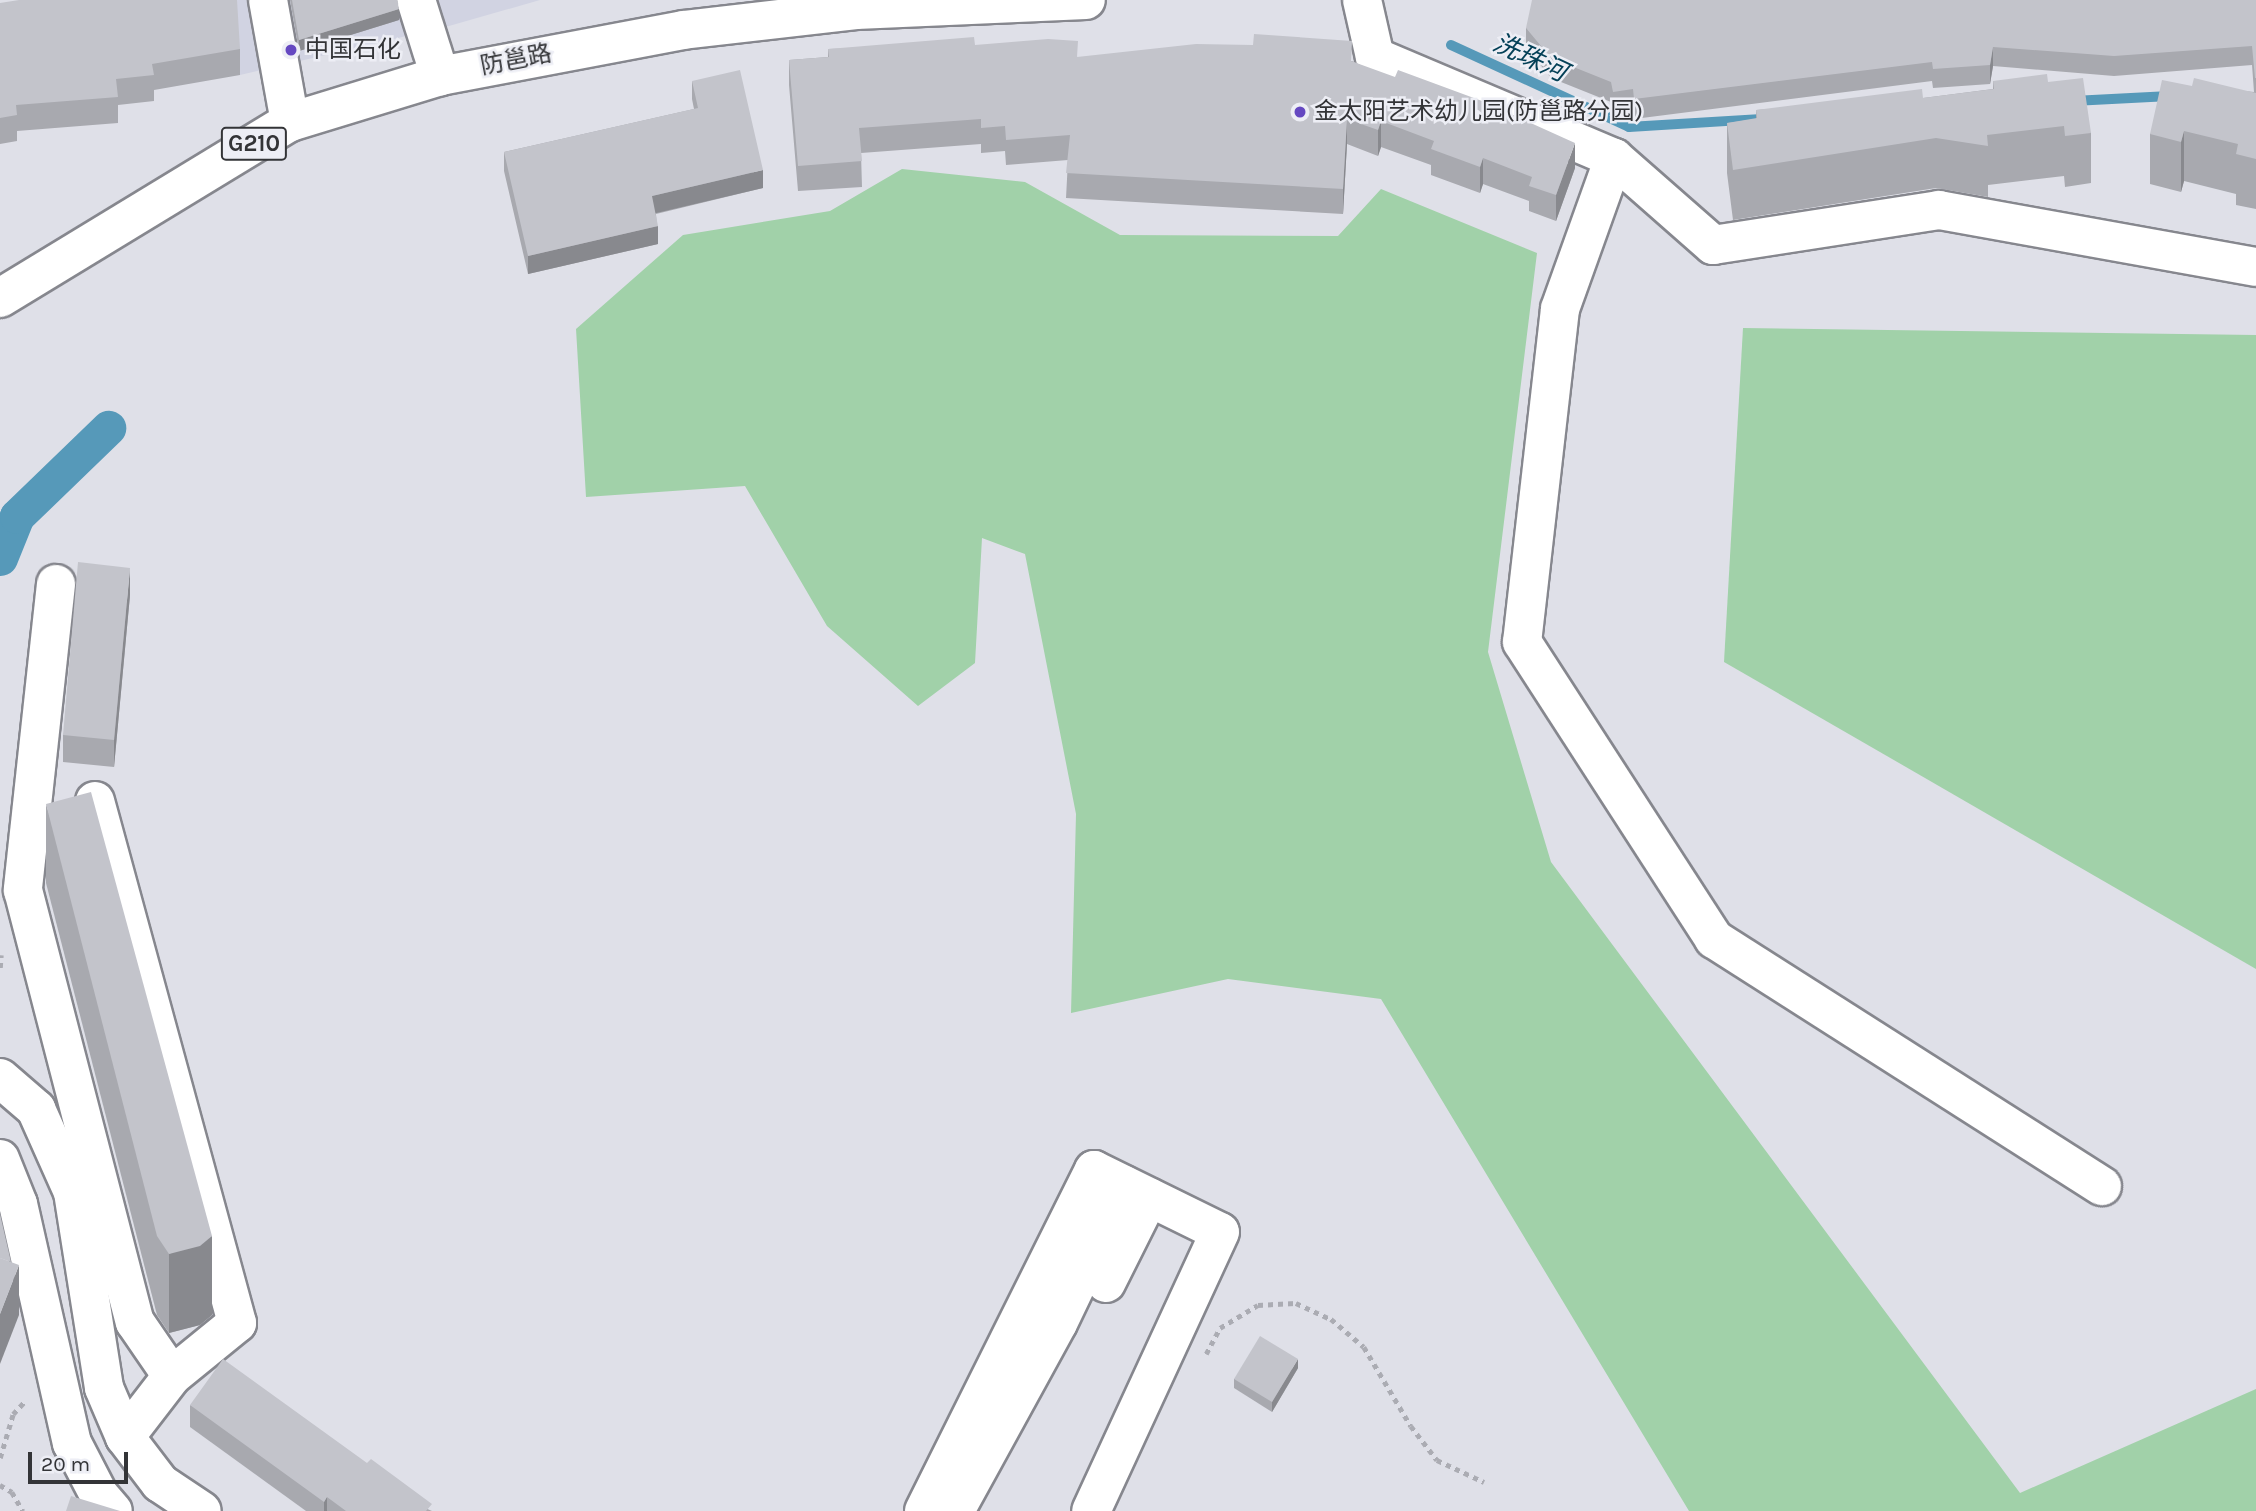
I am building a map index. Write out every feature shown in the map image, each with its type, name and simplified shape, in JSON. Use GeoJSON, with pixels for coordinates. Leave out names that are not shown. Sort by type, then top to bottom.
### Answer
{"type":"FeatureCollection","features":[{"type":"Feature","properties":{"kind":"main road"},"geometry":{"type":"LineString","coordinates":[[268,0],[290,122]]}},
{"type":"Feature","properties":{"kind":"main road"},"geometry":{"type":"LineString","coordinates":[[416,0],[440,76]]}},
{"type":"Feature","properties":{"kind":"main road","name":"防邕路"},"geometry":{"type":"LineString","coordinates":[[0,298],[290,122],[440,76],[683,30],[856,10],[1086,0]]}},
{"type":"Feature","properties":{"kind":"main road"},"geometry":{"type":"LineString","coordinates":[[1362,0],[1374,57],[1614,158],[1713,245],[1939,210],[2256,267]]}},
{"type":"Feature","properties":{"kind":"main road"},"geometry":{"type":"LineString","coordinates":[[1614,158],[1560,309],[1522,642],[1714,939],[2102,1186]]}},
{"type":"Feature","properties":{"kind":"main road"},"geometry":{"type":"LineString","coordinates":[[56,584],[23,890],[135,1322],[172,1376]]}},
{"type":"Feature","properties":{"kind":"main road"},"geometry":{"type":"LineString","coordinates":[[95,801],[237,1323],[172,1376],[125,1437]]}},
{"type":"Feature","properties":{"kind":"main road"},"geometry":{"type":"LineString","coordinates":[[0,1078],[36,1109],[73,1192],[104,1388],[125,1437],[160,1483],[202,1511]]}},
{"type":"Feature","properties":{"kind":"main road"},"geometry":{"type":"LineString","coordinates":[[0,1159],[18,1204],[72,1443],[99,1495],[113,1511]]}},
{"type":"Feature","properties":{"kind":"main road"},"geometry":{"type":"LineString","coordinates":[[924,1511],[1094,1170],[1220,1232]]}},
{"type":"Feature","properties":{"kind":"main road"},"geometry":{"type":"LineString","coordinates":[[955,1511],[1058,1323],[1137,1191]]}},
{"type":"Feature","properties":{"kind":"main road"},"geometry":{"type":"LineString","coordinates":[[976,1511],[1015,1439],[1080,1335],[1137,1191]]}},
{"type":"Feature","properties":{"kind":"main road"},"geometry":{"type":"LineString","coordinates":[[1063,1511],[1220,1232]]}},
{"type":"Feature","properties":{"kind":"main road"},"geometry":{"type":"LineString","coordinates":[[1091,1511],[1220,1232]]}},
{"type":"Feature","properties":{"kind":"path"},"geometry":{"type":"LineString","coordinates":[[1200,1365],[1220,1328],[1258,1305],[1296,1303],[1331,1319],[1364,1347],[1412,1426],[1437,1460],[1484,1482]]}},
{"type":"Feature","properties":{"kind":"path"},"geometry":{"type":"LineString","coordinates":[[0,1458],[13,1415],[54,1369]]}},
{"type":"Feature","properties":{"kind":"path"},"geometry":{"type":"LineString","coordinates":[[0,1485],[12,1492],[23,1511]]}},
{"type":"Feature","properties":{"kind":"shaded area","name":"中国石化"},"geometry":{"type":"Polygon","coordinates":[[[235,0],[540,0],[449,26],[240,75],[235,0]]]}},
{"type":"Feature","properties":{"kind":"green space"},"geometry":{"type":"Polygon","coordinates":[[[902,169],[1025,182],[1120,235],[1338,236],[1381,189],[1537,253],[1488,652],[1551,862],[2020,1493],[2256,1389],[2256,1511],[1689,1511],[1381,999],[1228,979],[1071,1013],[1076,814],[1025,554],[982,538],[975,663],[918,706],[827,626],[745,486],[586,497],[576,329],[683,235],[830,211],[902,169]]]}},
{"type":"Feature","properties":{"kind":"green space"},"geometry":{"type":"Polygon","coordinates":[[[1743,328],[2256,335],[2256,969],[1724,662],[1743,328]]]}},
{"type":"Feature","properties":{"kind":"building"},"geometry":{"type":"Polygon","coordinates":[[[19,0],[237,0],[240,49],[152,64],[154,75],[116,79],[118,97],[16,105],[17,115],[0,118],[0,3],[19,0]]]}},
{"type":"Feature","properties":{"kind":"building"},"geometry":{"type":"Polygon","coordinates":[[[292,0],[397,0],[399,9],[299,40],[292,0]]]}},
{"type":"Feature","properties":{"kind":"building"},"geometry":{"type":"Polygon","coordinates":[[[1532,0],[2256,0],[2256,78],[2252,46],[2114,56],[1993,47],[1990,65],[1933,69],[1932,62],[1634,99],[1633,89],[1613,92],[1611,82],[1551,58],[1526,28],[1532,0]]]}},
{"type":"Feature","properties":{"kind":"building"},"geometry":{"type":"Polygon","coordinates":[[[1254,34],[1352,41],[1351,61],[1395,77],[1398,70],[1482,101],[1575,143],[1556,195],[1529,186],[1532,177],[1483,158],[1480,167],[1431,149],[1434,141],[1381,121],[1378,130],[1347,119],[1343,189],[1066,173],[1070,135],[1006,140],[1005,126],[981,128],[981,119],[859,128],[862,161],[798,166],[789,60],[829,57],[828,49],[974,37],[975,45],[1048,39],[1078,41],[1077,57],[1196,44],[1253,45],[1254,34]]]}},
{"type":"Feature","properties":{"kind":"building"},"geometry":{"type":"Polygon","coordinates":[[[740,70],[763,170],[652,196],[658,226],[528,256],[504,152],[698,108],[692,81],[740,70]]]}},
{"type":"Feature","properties":{"kind":"building"},"geometry":{"type":"Polygon","coordinates":[[[2047,74],[2048,82],[2083,78],[2091,133],[2065,136],[2064,126],[1987,135],[1988,146],[1936,138],[1733,170],[1727,123],[1757,118],[1756,110],[1922,89],[1923,98],[1994,89],[1993,81],[2047,74]]]}},
{"type":"Feature","properties":{"kind":"building"},"geometry":{"type":"Polygon","coordinates":[[[2194,78],[2256,93],[2256,159],[2236,154],[2238,144],[2184,131],[2181,142],[2150,134],[2162,80],[2192,86],[2194,78]]]}},
{"type":"Feature","properties":{"kind":"building"},"geometry":{"type":"Polygon","coordinates":[[[78,562],[130,568],[114,740],[63,735],[78,562]]]}},
{"type":"Feature","properties":{"kind":"building"},"geometry":{"type":"Polygon","coordinates":[[[91,792],[212,1236],[200,1246],[169,1254],[157,1236],[46,804],[91,792]]]}},
{"type":"Feature","properties":{"kind":"building"},"geometry":{"type":"Polygon","coordinates":[[[0,1214],[11,1262],[0,1258],[0,1214]]]}},
{"type":"Feature","properties":{"kind":"building"},"geometry":{"type":"Polygon","coordinates":[[[0,1258],[19,1265],[0,1314],[0,1258]]]}},
{"type":"Feature","properties":{"kind":"building"},"geometry":{"type":"Polygon","coordinates":[[[1260,1336],[1298,1359],[1272,1402],[1234,1379],[1260,1336]]]}},
{"type":"Feature","properties":{"kind":"building"},"geometry":{"type":"Polygon","coordinates":[[[223,1359],[367,1463],[371,1459],[432,1504],[426,1511],[346,1511],[327,1497],[324,1502],[190,1405],[223,1359]]]}},
{"type":"Feature","properties":{"kind":"building"},"geometry":{"type":"Polygon","coordinates":[[[71,1496],[120,1511],[66,1511],[71,1496]]]}},
{"type":"Feature","properties":{"kind":"waterway","name":"洗珠河"},"geometry":{"type":"LineString","coordinates":[[1451,45],[1629,127],[1758,119]]}},
{"type":"Feature","properties":{"kind":"waterway","name":"洗珠河"},"geometry":{"type":"LineString","coordinates":[[2073,101],[2170,96]]}},
{"type":"Feature","properties":{"kind":"waterway"},"geometry":{"type":"LineString","coordinates":[[0,558],[17,516],[108,428]]}},
{"type":"Feature","properties":{"kind":"place","name":"中国石化"},"geometry":{"type":"Point","coordinates":[291,50]}},
{"type":"Feature","properties":{"kind":"place","name":"金太阳艺术幼儿园(防邕路分园)"},"geometry":{"type":"Point","coordinates":[1300,112]}}]}
